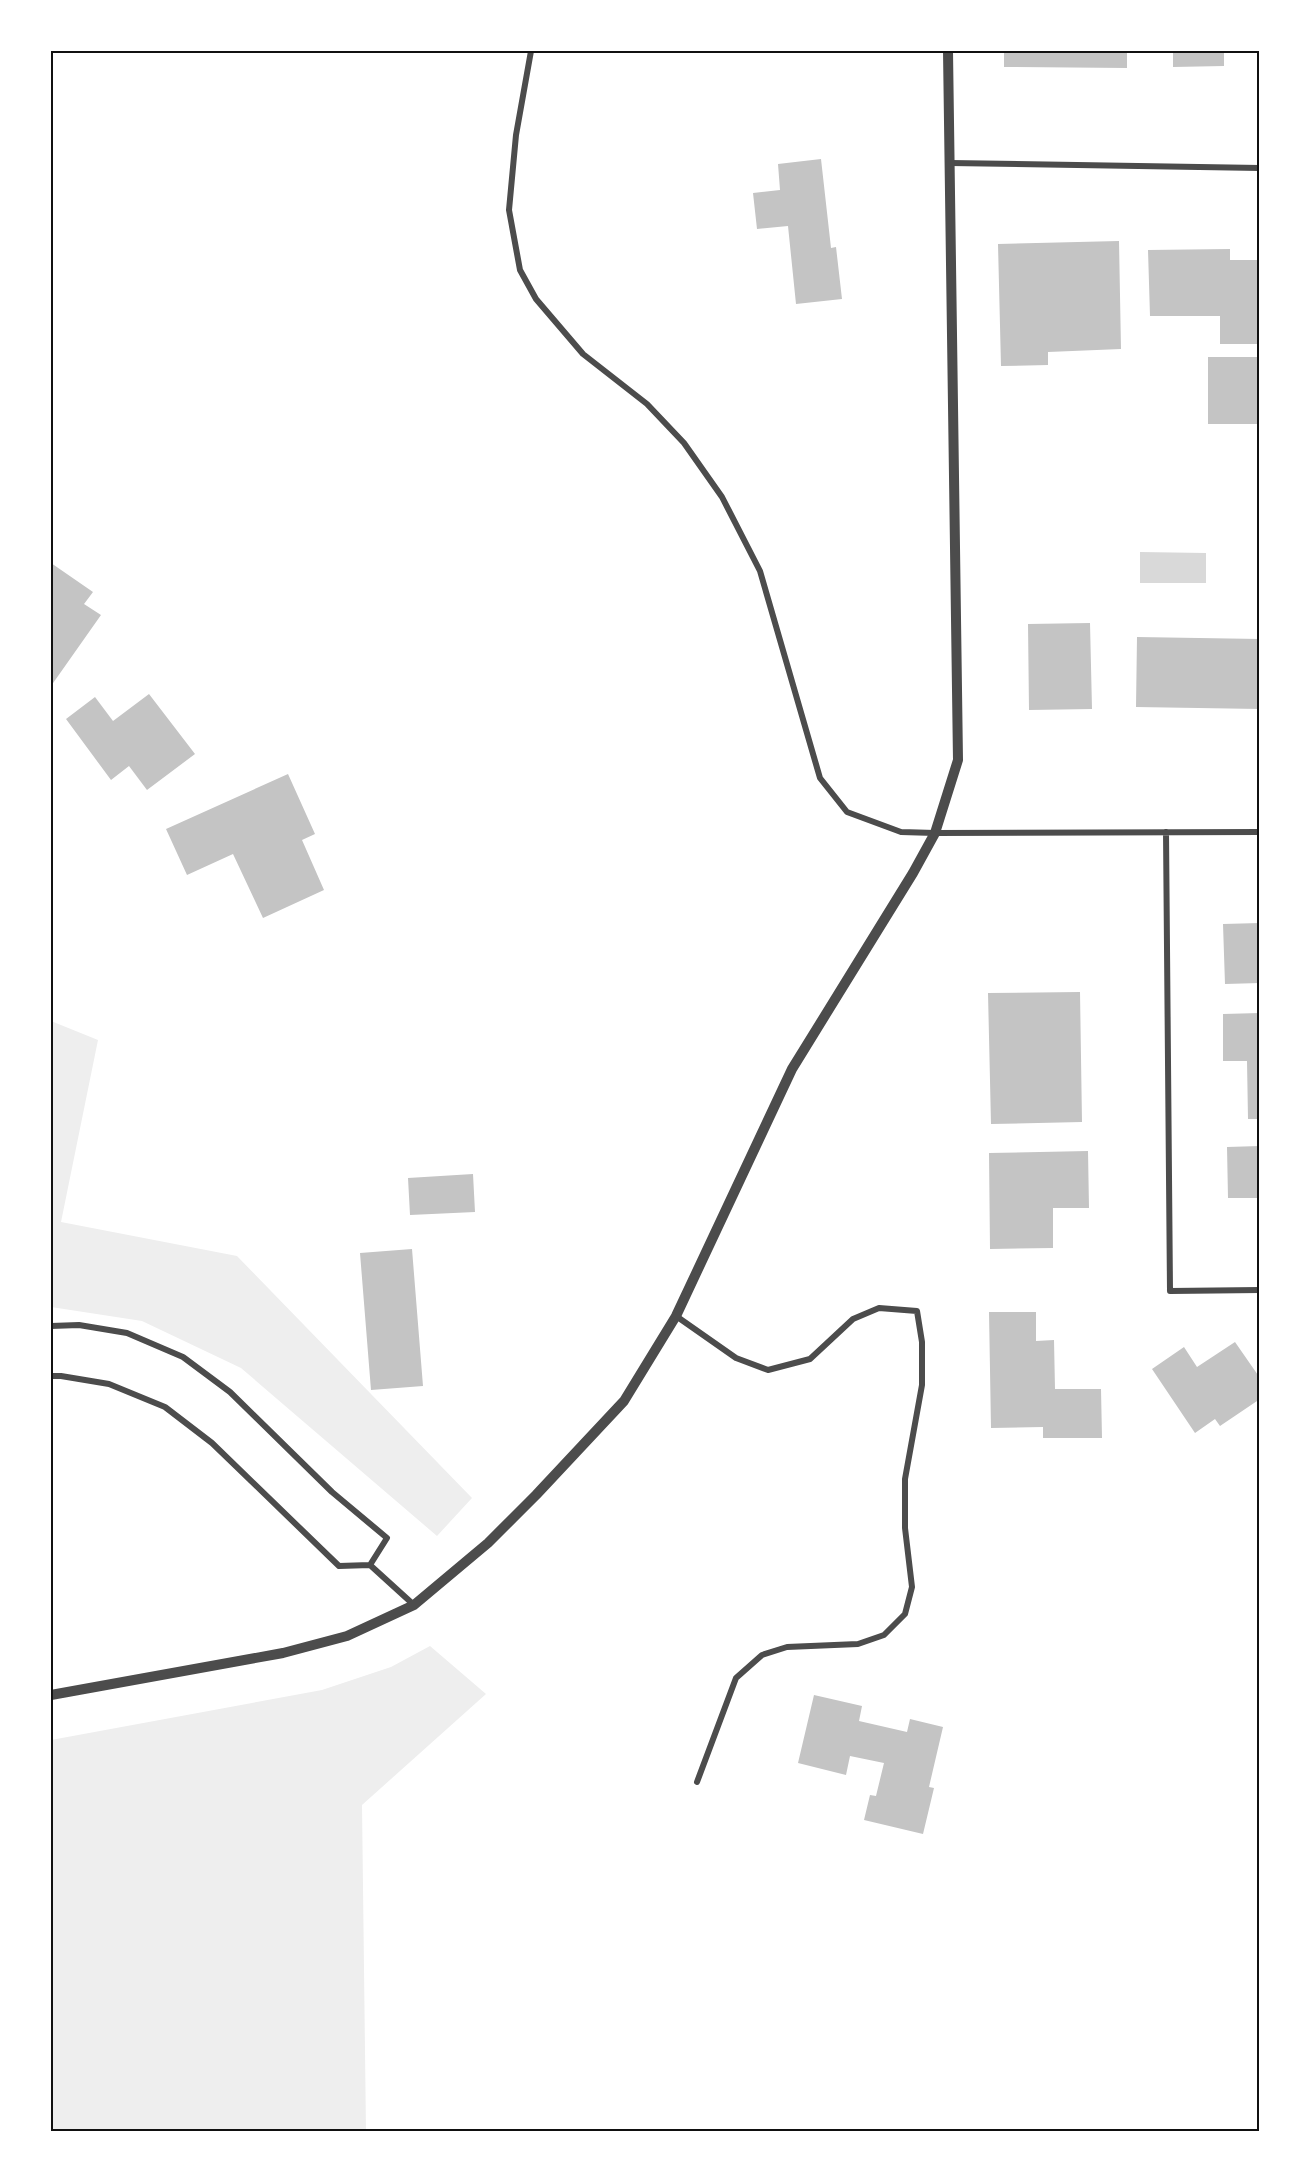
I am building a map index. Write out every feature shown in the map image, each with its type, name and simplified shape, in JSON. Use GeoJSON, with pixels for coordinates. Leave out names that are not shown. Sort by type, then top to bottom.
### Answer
{"type":"FeatureCollection","features":[{"type":"Feature","properties":{"kind":"street"},"geometry":{"type":"LineString","coordinates":[[531,51],[516,135],[509,210],[520,270],[536,299],[583,354],[655,412],[684,442],[722,497],[760,571],[820,778],[846,812],[901,832],[1260,832]]}},
{"type":"Feature","properties":{"kind":"street"},"geometry":{"type":"LineString","coordinates":[[51,1695],[283,1653],[347,1636],[414,1605],[489,1543],[624,1401],[676,1316],[792,1069],[907,883],[935,833],[958,760],[948,51]]}},
{"type":"Feature","properties":{"kind":"street"},"geometry":{"type":"LineString","coordinates":[[950,163],[1260,168]]}},
{"type":"Feature","properties":{"kind":"street"},"geometry":{"type":"LineString","coordinates":[[1166,832],[1170,1291],[1260,1290]]}},
{"type":"Feature","properties":{"kind":"street"},"geometry":{"type":"LineString","coordinates":[[676,1316],[736,1358],[768,1370],[810,1359],[853,1319],[879,1308],[917,1311],[922,1342],[922,1385],[904,1479],[905,1528],[912,1587],[905,1614],[885,1635],[858,1644],[787,1647],[762,1655],[736,1678],[697,1782]]}},
{"type":"Feature","properties":{"kind":"street"},"geometry":{"type":"LineString","coordinates":[[51,1326],[79,1325],[127,1333],[183,1357],[230,1392],[332,1492],[387,1538],[370,1565]]}},
{"type":"Feature","properties":{"kind":"street"},"geometry":{"type":"LineString","coordinates":[[51,1376],[109,1383],[165,1407],[212,1443],[339,1566],[370,1565],[414,1605]]}},
{"type":"Feature","properties":{"kind":"shaded area"},"geometry":{"type":"Polygon","coordinates":[[[1140,552],[1206,553],[1206,583],[1140,583],[1140,552]]]}},
{"type":"Feature","properties":{"kind":"shaded area"},"geometry":{"type":"Polygon","coordinates":[[[51,1021],[98,1040],[61,1222],[237,1256],[472,1498],[437,1536],[241,1368],[142,1321],[51,1307],[51,1021]]]}},
{"type":"Feature","properties":{"kind":"shaded area"},"geometry":{"type":"Polygon","coordinates":[[[430,1646],[486,1694],[362,1805],[366,2132],[51,2132],[51,1740],[322,1690],[391,1667],[430,1646]]]}},
{"type":"Feature","properties":{"kind":"building"},"geometry":{"type":"Polygon","coordinates":[[[1004,51],[1127,51],[1127,68],[1004,67],[1004,51]]]}},
{"type":"Feature","properties":{"kind":"building"},"geometry":{"type":"Polygon","coordinates":[[[1173,51],[1224,51],[1224,66],[1173,67],[1173,51]]]}},
{"type":"Feature","properties":{"kind":"building"},"geometry":{"type":"Polygon","coordinates":[[[821,159],[831,248],[836,247],[842,299],[796,304],[788,226],[757,229],[753,193],[780,190],[778,164],[821,159]]]}},
{"type":"Feature","properties":{"kind":"building"},"geometry":{"type":"Polygon","coordinates":[[[1119,241],[1121,349],[1048,352],[1048,365],[1001,366],[998,244],[1119,241]]]}},
{"type":"Feature","properties":{"kind":"building"},"geometry":{"type":"Polygon","coordinates":[[[1230,249],[1230,260],[1260,260],[1260,344],[1220,344],[1220,316],[1150,316],[1148,250],[1230,249]]]}},
{"type":"Feature","properties":{"kind":"building"},"geometry":{"type":"Polygon","coordinates":[[[1208,357],[1260,357],[1260,424],[1208,424],[1208,357]]]}},
{"type":"Feature","properties":{"kind":"building"},"geometry":{"type":"Polygon","coordinates":[[[51,563],[93,592],[84,604],[101,615],[51,686],[51,563]]]}},
{"type":"Feature","properties":{"kind":"building"},"geometry":{"type":"Polygon","coordinates":[[[1090,623],[1092,709],[1029,710],[1028,624],[1090,623]]]}},
{"type":"Feature","properties":{"kind":"building"},"geometry":{"type":"Polygon","coordinates":[[[1137,637],[1260,639],[1260,709],[1136,707],[1137,637]]]}},
{"type":"Feature","properties":{"kind":"building"},"geometry":{"type":"Polygon","coordinates":[[[149,694],[195,754],[147,790],[129,766],[111,780],[66,719],[95,697],[113,721],[149,694]]]}},
{"type":"Feature","properties":{"kind":"building"},"geometry":{"type":"Polygon","coordinates":[[[288,774],[315,834],[302,840],[324,890],[263,918],[233,854],[187,875],[166,829],[288,774]]]}},
{"type":"Feature","properties":{"kind":"building"},"geometry":{"type":"Polygon","coordinates":[[[1260,923],[1260,983],[1225,984],[1223,924],[1260,923]]]}},
{"type":"Feature","properties":{"kind":"building"},"geometry":{"type":"Polygon","coordinates":[[[1080,992],[1082,1122],[991,1124],[988,993],[1080,992]]]}},
{"type":"Feature","properties":{"kind":"building"},"geometry":{"type":"Polygon","coordinates":[[[1260,1013],[1260,1119],[1248,1119],[1247,1061],[1223,1061],[1223,1014],[1260,1013]]]}},
{"type":"Feature","properties":{"kind":"building"},"geometry":{"type":"Polygon","coordinates":[[[1260,1146],[1260,1235],[1258,1235],[1257,1198],[1228,1198],[1227,1147],[1260,1146]]]}},
{"type":"Feature","properties":{"kind":"building"},"geometry":{"type":"Polygon","coordinates":[[[1088,1151],[1089,1208],[1053,1208],[1053,1248],[990,1249],[989,1153],[1088,1151]]]}},
{"type":"Feature","properties":{"kind":"building"},"geometry":{"type":"Polygon","coordinates":[[[473,1174],[475,1212],[410,1215],[408,1178],[473,1174]]]}},
{"type":"Feature","properties":{"kind":"building"},"geometry":{"type":"Polygon","coordinates":[[[412,1249],[423,1386],[371,1390],[360,1253],[412,1249]]]}},
{"type":"Feature","properties":{"kind":"building"},"geometry":{"type":"Polygon","coordinates":[[[989,1312],[1036,1312],[1036,1341],[1054,1340],[1055,1389],[1101,1389],[1102,1438],[1043,1438],[1043,1427],[991,1428],[989,1312]]]}},
{"type":"Feature","properties":{"kind":"building"},"geometry":{"type":"Polygon","coordinates":[[[1235,1342],[1260,1378],[1260,1399],[1220,1426],[1215,1419],[1195,1433],[1152,1369],[1184,1347],[1197,1367],[1235,1342]]]}},
{"type":"Feature","properties":{"kind":"building"},"geometry":{"type":"Polygon","coordinates":[[[814,1695],[862,1706],[859,1721],[907,1732],[910,1719],[943,1727],[929,1787],[934,1788],[923,1834],[864,1820],[870,1795],[876,1796],[884,1763],[850,1756],[846,1775],[798,1763],[814,1695]]]}}]}
